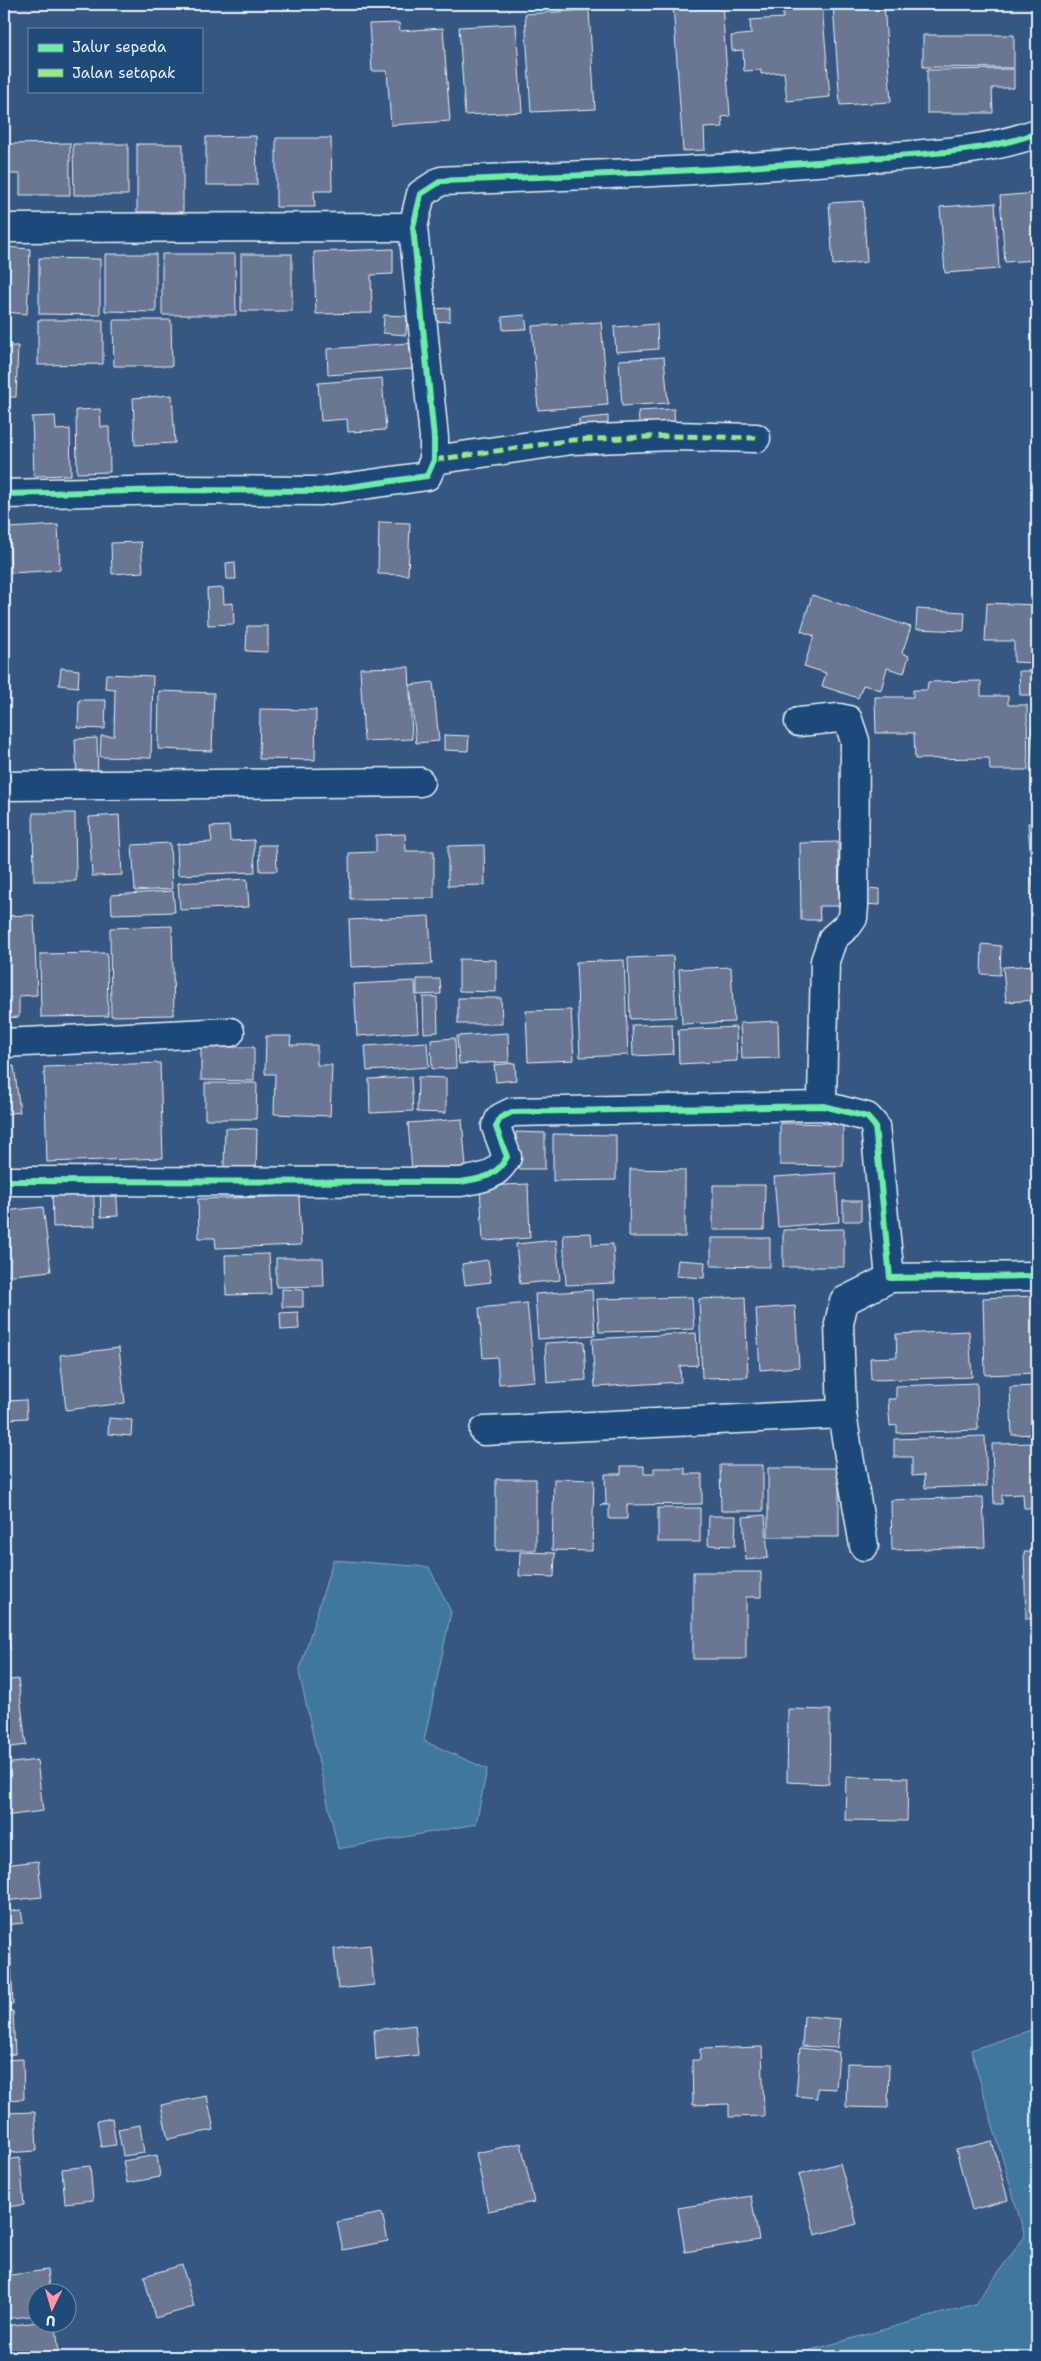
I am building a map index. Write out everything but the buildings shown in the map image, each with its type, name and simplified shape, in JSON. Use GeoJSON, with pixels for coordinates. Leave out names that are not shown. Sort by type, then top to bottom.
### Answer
{"type":"FeatureCollection","features":[{"type":"Feature","properties":{"kind":"street"},"geometry":{"type":"LineString","coordinates":[[4,494],[175,490],[321,491],[427,476],[434,460],[431,400],[413,227],[421,194],[441,181],[783,165],[942,152],[1014,141],[1037,133]]}},
{"type":"Feature","properties":{"kind":"street"},"geometry":{"type":"LineString","coordinates":[[4,228],[413,227]]}},
{"type":"Feature","properties":{"kind":"street"},"geometry":{"type":"LineString","coordinates":[[434,460],[572,440],[672,436],[756,438]]}},
{"type":"Feature","properties":{"kind":"street"},"geometry":{"type":"LineString","coordinates":[[799,722],[839,718],[848,720],[854,741],[854,906],[853,918],[833,938],[825,961],[822,1100],[824,1106]]}},
{"type":"Feature","properties":{"kind":"street"},"geometry":{"type":"LineString","coordinates":[[4,786],[420,782]]}},
{"type":"Feature","properties":{"kind":"street"},"geometry":{"type":"LineString","coordinates":[[4,1044],[230,1032]]}},
{"type":"Feature","properties":{"kind":"street"},"geometry":{"type":"LineString","coordinates":[[4,1181],[460,1182],[484,1178],[499,1170],[507,1157],[496,1127],[500,1118],[512,1112],[824,1106],[867,1117],[875,1126],[890,1278]]}},
{"type":"Feature","properties":{"kind":"street"},"geometry":{"type":"LineString","coordinates":[[864,1546],[842,1414],[839,1324],[844,1301],[890,1278],[1037,1276]]}},
{"type":"Feature","properties":{"kind":"street"},"geometry":{"type":"LineString","coordinates":[[484,1431],[842,1414]]}},
{"type":"Feature","properties":{"kind":"water"},"geometry":{"type":"Polygon","coordinates":[[[333,1560],[429,1567],[451,1612],[424,1741],[487,1769],[476,1824],[338,1849],[299,1672],[333,1560]]]}},
{"type":"Feature","properties":{"kind":"water"},"geometry":{"type":"Polygon","coordinates":[[[1037,2028],[1037,2357],[786,2357],[975,2304],[1025,2236],[971,2050],[1037,2028]]]}},
{"type":"Feature","properties":{"kind":"marked path"},"geometry":{"type":"LineString","coordinates":[[434,460],[572,440],[672,436],[756,438]]}},
{"type":"Feature","properties":{"kind":"cycle path"},"geometry":{"type":"LineString","coordinates":[[4,494],[175,490],[321,491],[427,476],[434,460],[434,438],[413,227],[421,194],[441,181],[700,170],[924,154],[993,145],[1037,133]]}},
{"type":"Feature","properties":{"kind":"cycle path"},"geometry":{"type":"LineString","coordinates":[[4,1181],[460,1182],[487,1176],[502,1164],[507,1157],[496,1127],[500,1118],[512,1112],[824,1106],[867,1117],[875,1126],[890,1278],[1037,1276]]}}]}
